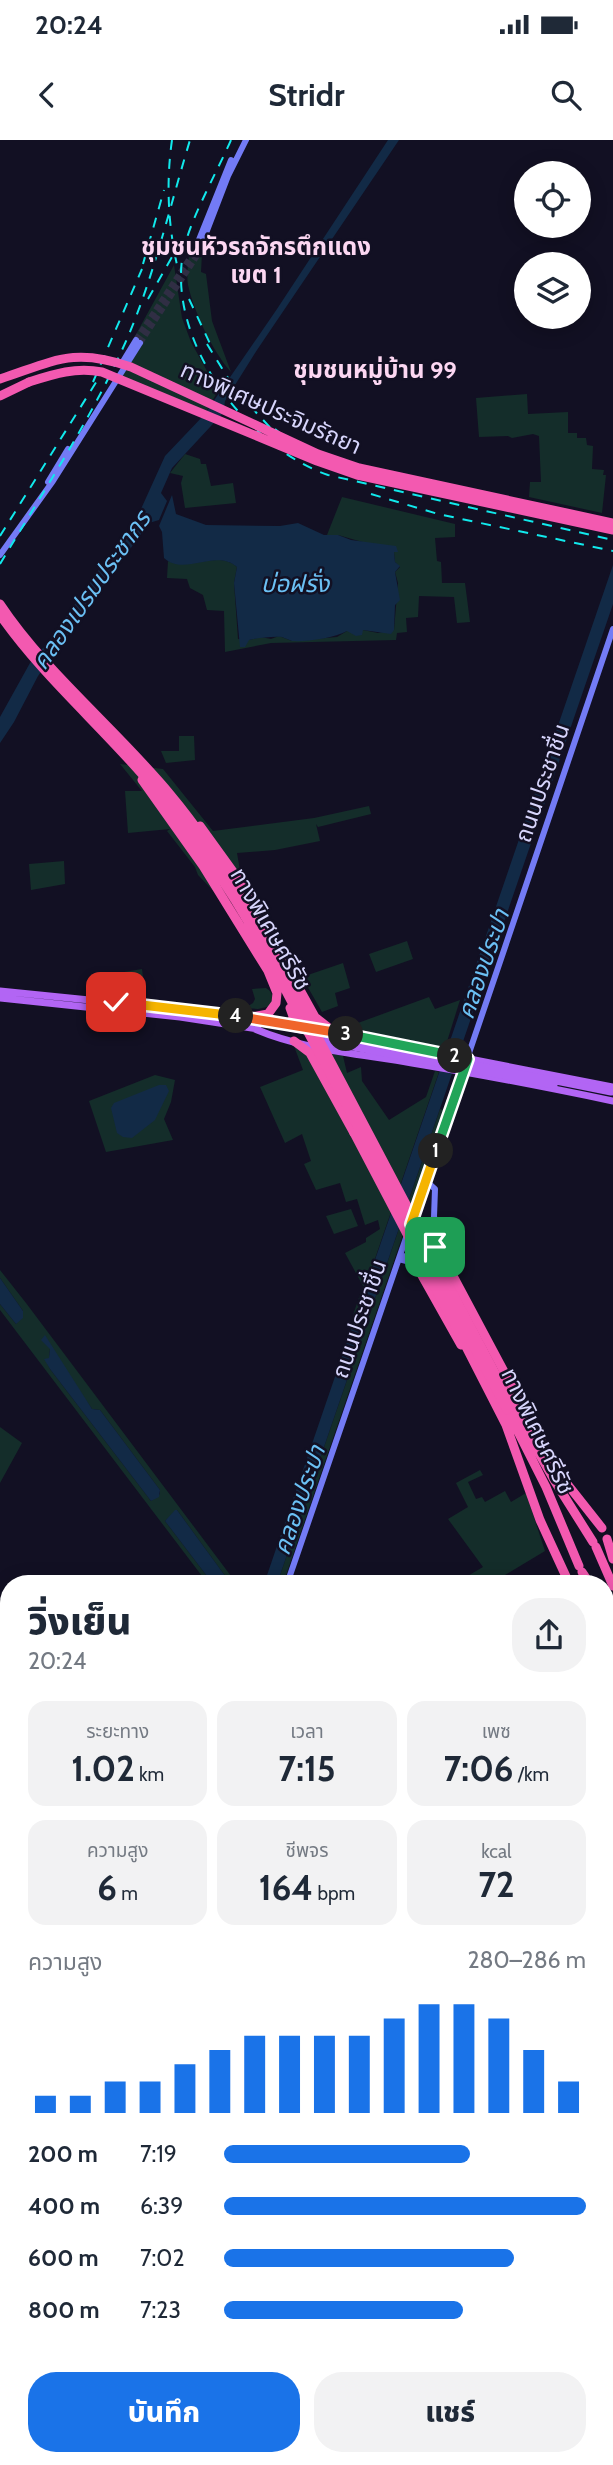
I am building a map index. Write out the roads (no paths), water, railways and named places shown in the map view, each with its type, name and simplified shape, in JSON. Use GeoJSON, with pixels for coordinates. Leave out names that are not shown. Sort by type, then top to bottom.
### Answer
{"type":"FeatureCollection","features":[{"type":"Feature","properties":{"kind":"highway","name":"ทางพิเศษประจิมรัถยา"},"geometry":{"type":"LineString","coordinates":[[0,379],[64,358],[86,356],[106,359],[131,367],[318,454],[359,468],[613,523]]}},
{"type":"Feature","properties":{"kind":"highway","name":"ทางพิเศษประจิมรัถยา"},"geometry":{"type":"LineString","coordinates":[[0,390],[65,371],[85,369],[102,372],[337,468],[425,491],[613,530]]}},
{"type":"Feature","properties":{"kind":"highway"},"geometry":{"type":"LineString","coordinates":[[0,396],[29,382]]}},
{"type":"Feature","properties":{"kind":"highway","name":"ทางพิเศษศรีรัช"},"geometry":{"type":"LineString","coordinates":[[0,604],[31,643],[172,796],[226,874],[268,943],[510,1408],[585,1575]]}},
{"type":"Feature","properties":{"kind":"highway","name":"ทางพิเศษศรีรัช"},"geometry":{"type":"LineString","coordinates":[[0,615],[44,669],[124,753],[174,812],[208,859],[252,929],[510,1408],[594,1544],[608,1575]]}},
{"type":"Feature","properties":{"kind":"highway"},"geometry":{"type":"LineString","coordinates":[[124,753],[232,910],[294,1017],[288,1023]]}},
{"type":"Feature","properties":{"kind":"highway"},"geometry":{"type":"LineString","coordinates":[[172,796],[201,827],[239,880],[321,1023],[351,1041]]}},
{"type":"Feature","properties":{"kind":"highway"},"geometry":{"type":"LineString","coordinates":[[246,1018],[268,1014],[276,1003],[277,993],[268,971]]}},
{"type":"Feature","properties":{"kind":"highway"},"geometry":{"type":"LineString","coordinates":[[294,1041],[310,1053],[506,1424],[541,1520],[565,1575]]}},
{"type":"Feature","properties":{"kind":"highway"},"geometry":{"type":"LineString","coordinates":[[449,1257],[556,1469]]}},
{"type":"Feature","properties":{"kind":"highway"},"geometry":{"type":"LineString","coordinates":[[417,1269],[458,1341],[469,1355]]}},
{"type":"Feature","properties":{"kind":"highway"},"geometry":{"type":"LineString","coordinates":[[537,1450],[556,1469],[602,1528]]}},
{"type":"Feature","properties":{"kind":"highway"},"geometry":{"type":"LineString","coordinates":[[607,1539],[613,1559]]}},
{"type":"Feature","properties":{"kind":"main road"},"geometry":{"type":"LineString","coordinates":[[196,253],[244,140]]}},
{"type":"Feature","properties":{"kind":"main road"},"geometry":{"type":"LineString","coordinates":[[0,555],[41,496],[138,342]]}},
{"type":"Feature","properties":{"kind":"main road","name":"ถนนประชาชื่น"},"geometry":{"type":"LineString","coordinates":[[290,1575],[426,1181],[459,1071],[468,1059],[613,629]]}},
{"type":"Feature","properties":{"kind":"main road"},"geometry":{"type":"LineString","coordinates":[[0,988],[246,1018],[612,1094]]}},
{"type":"Feature","properties":{"kind":"main road"},"geometry":{"type":"LineString","coordinates":[[0,1000],[180,1017],[418,1049],[525,1071],[612,1094]]}},
{"type":"Feature","properties":{"kind":"main road"},"geometry":{"type":"LineString","coordinates":[[268,1023],[288,1023],[351,1041]]}},
{"type":"Feature","properties":{"kind":"main road"},"geometry":{"type":"LineString","coordinates":[[255,1029],[335,1050],[522,1083],[612,1094]]}},
{"type":"Feature","properties":{"kind":"main road"},"geometry":{"type":"LineString","coordinates":[[417,1063],[422,1061],[424,1055],[418,1049]]}},
{"type":"Feature","properties":{"kind":"main road"},"geometry":{"type":"LineString","coordinates":[[522,1083],[518,1080],[518,1073],[525,1071]]}},
{"type":"Feature","properties":{"kind":"main road"},"geometry":{"type":"LineString","coordinates":[[426,1181],[435,1189],[434,1217],[447,1241],[449,1257]]}},
{"type":"Feature","properties":{"kind":"main road"},"geometry":{"type":"LineString","coordinates":[[411,1224],[449,1257]]}},
{"type":"Feature","properties":{"kind":"main road"},"geometry":{"type":"LineString","coordinates":[[399,1259],[427,1245],[443,1247],[447,1241]]}},
{"type":"Feature","properties":{"kind":"main road"},"geometry":{"type":"LineString","coordinates":[[417,1251],[417,1269]]}},
{"type":"Feature","properties":{"kind":"main road"},"geometry":{"type":"LineString","coordinates":[[417,1269],[449,1257]]}},
{"type":"Feature","properties":{"kind":"main road"},"geometry":{"type":"LineString","coordinates":[[399,1259],[410,1262],[417,1269]]}},
{"type":"Feature","properties":{"kind":"water","name":"คลองเปรมประชากร"},"geometry":{"type":"Polygon","coordinates":[[[388,140],[399,140],[257,350],[225,401],[223,413],[172,468],[161,493],[167,501],[159,520],[149,523],[38,676],[0,743],[0,717],[30,663],[49,641],[103,564],[131,531],[165,456],[204,415],[388,140]]]}},
{"type":"Feature","properties":{"kind":"water","name":"บ่อฝรั่ง"},"geometry":{"type":"Polygon","coordinates":[[[172,495],[176,514],[206,525],[280,526],[298,523],[324,535],[338,535],[351,540],[396,546],[398,552],[394,552],[395,562],[400,566],[395,572],[400,600],[395,605],[394,630],[391,634],[363,630],[362,635],[356,636],[347,631],[328,638],[305,641],[266,637],[249,640],[245,647],[240,647],[234,583],[237,567],[219,560],[181,565],[164,558],[159,526],[172,495]]]}},
{"type":"Feature","properties":{"kind":"water","name":"คลองประปา"},"geometry":{"type":"Polygon","coordinates":[[[613,565],[613,604],[280,1575],[267,1575],[613,565]]]}},
{"type":"Feature","properties":{"kind":"water"},"geometry":{"type":"Polygon","coordinates":[[[159,1085],[166,1085],[169,1091],[155,1120],[132,1138],[117,1133],[111,1108],[114,1103],[159,1085]]]}},
{"type":"Feature","properties":{"kind":"water"},"geometry":{"type":"Polygon","coordinates":[[[0,1278],[23,1311],[23,1318],[16,1324],[0,1304],[0,1278]]]}},
{"type":"Feature","properties":{"kind":"water"},"geometry":{"type":"Polygon","coordinates":[[[45,1335],[92,1409],[100,1410],[160,1490],[159,1497],[151,1501],[50,1369],[44,1359],[49,1358],[50,1349],[41,1340],[45,1335]]]}},
{"type":"Feature","properties":{"kind":"water"},"geometry":{"type":"Polygon","coordinates":[[[177,1510],[224,1575],[206,1575],[165,1521],[177,1510]]]}},
{"type":"Feature","properties":{"kind":"tunnel"},"geometry":{"type":"LineString","coordinates":[[136,340],[194,252]]}},
{"type":"Feature","properties":{"kind":"tunnel"},"geometry":{"type":"LineString","coordinates":[[140,343],[198,254]]}},
{"type":"Feature","properties":{"kind":"railway"},"geometry":{"type":"LineString","coordinates":[[172,140],[169,203],[177,265]]}},
{"type":"Feature","properties":{"kind":"railway"},"geometry":{"type":"LineString","coordinates":[[0,564],[83,425],[127,339],[154,266],[190,140]]}},
{"type":"Feature","properties":{"kind":"railway"},"geometry":{"type":"LineString","coordinates":[[231,140],[186,240],[181,287],[188,321],[200,355],[219,387],[242,416],[269,441],[298,461],[328,475],[613,540]]}},
{"type":"Feature","properties":{"kind":"railway"},"geometry":{"type":"LineString","coordinates":[[143,264],[164,190]]}},
{"type":"Feature","properties":{"kind":"railway"},"geometry":{"type":"LineString","coordinates":[[148,299],[176,250]]}},
{"type":"Feature","properties":{"kind":"railway"},"geometry":{"type":"LineString","coordinates":[[93,382],[142,269]]}},
{"type":"Feature","properties":{"kind":"railway"},"geometry":{"type":"LineString","coordinates":[[189,299],[213,350]]}},
{"type":"Feature","properties":{"kind":"railway"},"geometry":{"type":"LineString","coordinates":[[207,344],[236,391],[279,437]]}},
{"type":"Feature","properties":{"kind":"railway"},"geometry":{"type":"LineString","coordinates":[[0,536],[100,376]]}},
{"type":"Feature","properties":{"kind":"railway"},"geometry":{"type":"LineString","coordinates":[[275,429],[313,460]]}},
{"type":"Feature","properties":{"kind":"railway"},"geometry":{"type":"LineString","coordinates":[[371,494],[438,514],[613,551]]}},
{"type":"Feature","properties":{"kind":"district","name":"ชุมชนหัวรถจักรตึกแดง เขต 1"},"geometry":{"type":"Point","coordinates":[256,260]}},
{"type":"Feature","properties":{"kind":"district","name":"ชุมชนหมู่บ้าน 99"},"geometry":{"type":"Point","coordinates":[375,369]}}]}
